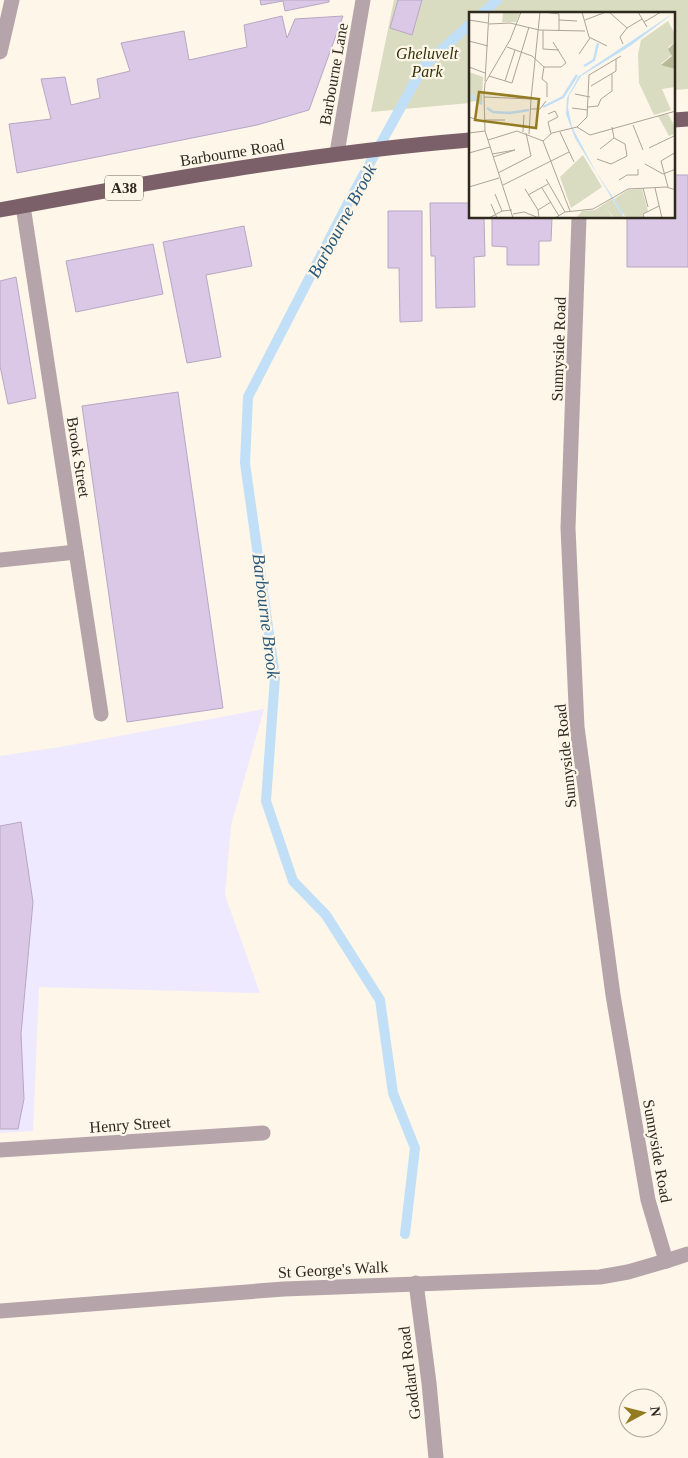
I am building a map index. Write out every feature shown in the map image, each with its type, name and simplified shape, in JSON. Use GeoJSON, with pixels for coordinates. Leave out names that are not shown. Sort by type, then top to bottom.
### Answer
{"type":"FeatureCollection","features":[{"type":"Feature","properties":{"kind":"main road","name":"Barbourne Road"},"geometry":{"type":"LineString","coordinates":[[0,210],[337,153],[469,140]]}},
{"type":"Feature","properties":{"kind":"street"},"geometry":{"type":"LineString","coordinates":[[0,52],[12,0]]}},
{"type":"Feature","properties":{"kind":"street","name":"Barbourne Lane"},"geometry":{"type":"LineString","coordinates":[[337,153],[363,0]]}},
{"type":"Feature","properties":{"kind":"street","name":"Brook Street"},"geometry":{"type":"LineString","coordinates":[[22,206],[101,714]]}},
{"type":"Feature","properties":{"kind":"street","name":"Sunnyside Road"},"geometry":{"type":"LineString","coordinates":[[579,219],[568,528],[577,727],[620,1034],[648,1200],[666,1260]]}},
{"type":"Feature","properties":{"kind":"street"},"geometry":{"type":"LineString","coordinates":[[0,560],[76,552]]}},
{"type":"Feature","properties":{"kind":"street","name":"Henry Street"},"geometry":{"type":"LineString","coordinates":[[0,1150],[263,1133]]}},
{"type":"Feature","properties":{"kind":"street"},"geometry":{"type":"LineString","coordinates":[[666,1260],[688,1254]]}},
{"type":"Feature","properties":{"kind":"street","name":"St George's Walk"},"geometry":{"type":"LineString","coordinates":[[0,1311],[284,1289],[600,1278],[628,1272],[666,1260]]}},
{"type":"Feature","properties":{"kind":"street","name":"Goddard Road"},"geometry":{"type":"LineString","coordinates":[[416,1283],[429,1383],[436,1458]]}},
{"type":"Feature","properties":{"kind":"shaded area"},"geometry":{"type":"Polygon","coordinates":[[[264,709],[231,826],[225,895],[260,993],[39,987],[33,1131],[0,1133],[0,756],[60,747],[264,709]]]}},
{"type":"Feature","properties":{"kind":"green space","name":"Gheluvelt Park"},"geometry":{"type":"Polygon","coordinates":[[[394,0],[688,0],[688,89],[676,90],[676,12],[469,12],[469,103],[371,112],[394,0]]]}},
{"type":"Feature","properties":{"kind":"building"},"geometry":{"type":"Polygon","coordinates":[[[260,0],[329,0],[329,2],[285,11],[283,1],[261,5],[260,0]]]}},
{"type":"Feature","properties":{"kind":"building"},"geometry":{"type":"Polygon","coordinates":[[[398,0],[422,0],[412,35],[390,28],[398,0]]]}},
{"type":"Feature","properties":{"kind":"building"},"geometry":{"type":"Polygon","coordinates":[[[282,16],[287,38],[295,19],[343,16],[309,110],[257,125],[17,173],[9,124],[51,119],[41,79],[65,77],[71,105],[100,98],[97,79],[130,71],[121,43],[184,31],[189,60],[247,47],[244,25],[282,16]]]}},
{"type":"Feature","properties":{"kind":"building"},"geometry":{"type":"Polygon","coordinates":[[[676,175],[688,175],[688,267],[627,267],[627,219],[676,219],[676,175]]]}},
{"type":"Feature","properties":{"kind":"building"},"geometry":{"type":"Polygon","coordinates":[[[430,203],[469,203],[469,219],[484,219],[485,256],[474,257],[475,307],[436,308],[435,256],[431,256],[430,203]]]}},
{"type":"Feature","properties":{"kind":"building"},"geometry":{"type":"Polygon","coordinates":[[[388,211],[422,211],[422,321],[400,322],[399,268],[388,268],[388,211]]]}},
{"type":"Feature","properties":{"kind":"building"},"geometry":{"type":"Polygon","coordinates":[[[492,219],[552,219],[551,241],[539,241],[539,265],[507,265],[507,247],[492,246],[492,219]]]}},
{"type":"Feature","properties":{"kind":"building"},"geometry":{"type":"Polygon","coordinates":[[[244,226],[252,266],[206,275],[221,357],[187,363],[163,242],[244,226]]]}},
{"type":"Feature","properties":{"kind":"building"},"geometry":{"type":"Polygon","coordinates":[[[153,244],[163,294],[76,312],[66,261],[153,244]]]}},
{"type":"Feature","properties":{"kind":"building"},"geometry":{"type":"Polygon","coordinates":[[[16,277],[36,398],[8,404],[0,366],[0,281],[16,277]]]}},
{"type":"Feature","properties":{"kind":"building"},"geometry":{"type":"Polygon","coordinates":[[[178,392],[223,708],[127,722],[82,406],[178,392]]]}},
{"type":"Feature","properties":{"kind":"building"},"geometry":{"type":"Polygon","coordinates":[[[21,822],[33,902],[21,1034],[24,1099],[18,1129],[0,1129],[0,826],[21,822]]]}},
{"type":"Feature","properties":{"kind":"waterway","name":"Barbourne Brook"},"geometry":{"type":"LineString","coordinates":[[484,12],[497,0]]}},
{"type":"Feature","properties":{"kind":"waterway","name":"Barbourne Brook"},"geometry":{"type":"LineString","coordinates":[[405,1234],[415,1148],[393,1093],[380,1000],[326,915],[293,881],[266,801],[275,677],[245,463],[248,397],[348,203],[423,67],[469,25]]}}]}
